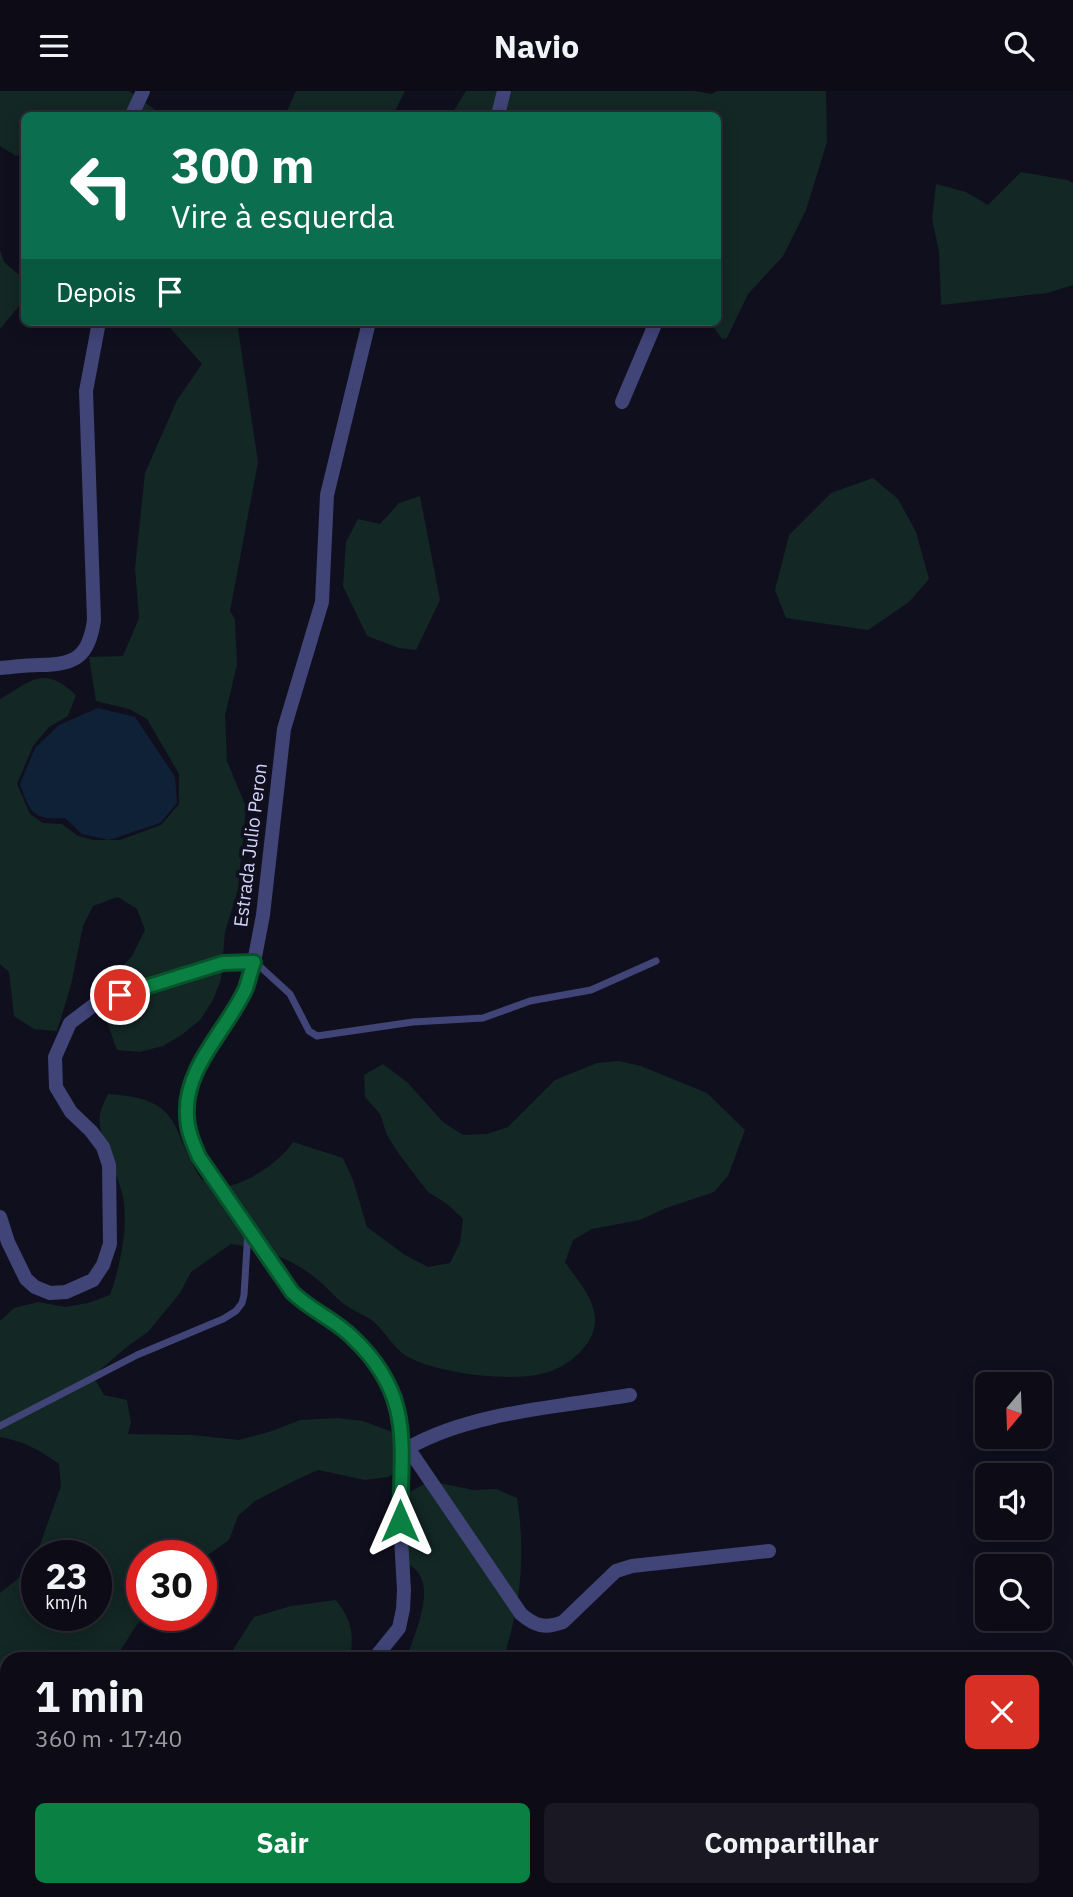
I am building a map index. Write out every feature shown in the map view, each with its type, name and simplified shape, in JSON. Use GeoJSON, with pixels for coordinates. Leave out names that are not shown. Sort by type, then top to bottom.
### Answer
{"type":"FeatureCollection","features":[{"type":"Feature","properties":{"kind":"street"},"geometry":{"type":"LineString","coordinates":[[133,112],[143,91]]}},
{"type":"Feature","properties":{"kind":"street"},"geometry":{"type":"LineString","coordinates":[[499,112],[505,91]]}},
{"type":"Feature","properties":{"kind":"street"},"geometry":{"type":"LineString","coordinates":[[0,668],[71,663],[84,652],[92,638],[94,620],[86,391],[98,326]]}},
{"type":"Feature","properties":{"kind":"street","name":"Estrada Julio Peron"},"geometry":{"type":"LineString","coordinates":[[368,326],[327,495],[322,602],[284,729],[254,962],[246,988],[197,1070],[189,1090],[186,1114],[190,1137],[199,1157],[292,1292],[304,1304],[354,1338],[384,1374],[396,1398],[405,1446],[400,1521],[403,1609],[398,1628],[379,1652]]}},
{"type":"Feature","properties":{"kind":"street"},"geometry":{"type":"LineString","coordinates":[[363,346],[378,326]]}},
{"type":"Feature","properties":{"kind":"street"},"geometry":{"type":"LineString","coordinates":[[622,402],[654,326]]}},
{"type":"Feature","properties":{"kind":"street"},"geometry":{"type":"LineString","coordinates":[[0,1217],[8,1242],[26,1279],[35,1287],[50,1293],[66,1292],[93,1280],[103,1265],[110,1244],[109,1165],[103,1147],[71,1112],[56,1087],[55,1057],[71,1023],[95,1004],[223,963],[254,962]]}},
{"type":"Feature","properties":{"kind":"street"},"geometry":{"type":"LineString","coordinates":[[630,1395],[475,1420],[405,1446],[521,1614],[541,1627],[563,1622],[616,1571],[632,1566],[769,1551]]}},
{"type":"Feature","properties":{"kind":"lane"},"geometry":{"type":"LineString","coordinates":[[254,962],[290,994],[309,1031],[323,1036],[413,1022],[482,1018],[530,1002],[591,990],[656,961]]}},
{"type":"Feature","properties":{"kind":"lane"},"geometry":{"type":"LineString","coordinates":[[0,1426],[137,1355],[236,1311],[244,1295],[248,1227]]}},
{"type":"Feature","properties":{"kind":"green space"},"geometry":{"type":"Polygon","coordinates":[[[0,91],[129,91],[158,112],[21,112],[21,155],[16,156],[0,146],[0,91]]]}},
{"type":"Feature","properties":{"kind":"green space"},"geometry":{"type":"Polygon","coordinates":[[[296,91],[405,91],[394,112],[286,112],[296,91]]]}},
{"type":"Feature","properties":{"kind":"green space"},"geometry":{"type":"Polygon","coordinates":[[[466,91],[695,91],[712,94],[717,91],[826,91],[827,142],[806,210],[783,256],[748,294],[727,338],[722,339],[713,326],[721,326],[721,112],[453,112],[466,91]]]}},
{"type":"Feature","properties":{"kind":"green space"},"geometry":{"type":"Polygon","coordinates":[[[1021,172],[1073,183],[1073,285],[1047,293],[941,305],[939,251],[932,219],[936,184],[966,192],[988,205],[1021,172]]]}},
{"type":"Feature","properties":{"kind":"green space"},"geometry":{"type":"Polygon","coordinates":[[[0,250],[4,262],[21,276],[21,304],[0,329],[0,250]]]}},
{"type":"Feature","properties":{"kind":"green space"},"geometry":{"type":"Polygon","coordinates":[[[169,326],[238,326],[258,462],[230,611],[235,619],[237,665],[225,715],[227,761],[246,807],[238,889],[225,932],[221,979],[213,1000],[200,1020],[163,1046],[140,1052],[117,1050],[108,1025],[107,1001],[118,972],[132,956],[145,930],[137,909],[118,897],[93,906],[83,926],[71,985],[57,1031],[34,1029],[14,1016],[9,972],[0,964],[0,699],[30,681],[47,678],[55,680],[76,695],[68,716],[49,727],[33,746],[17,784],[30,814],[43,823],[62,824],[78,836],[93,840],[120,840],[161,825],[179,804],[179,774],[147,719],[129,709],[96,701],[89,657],[123,656],[139,618],[135,568],[145,473],[177,400],[202,364],[169,326]]]}},
{"type":"Feature","properties":{"kind":"green space"},"geometry":{"type":"Polygon","coordinates":[[[873,478],[898,499],[916,532],[929,579],[909,602],[868,630],[786,618],[775,590],[789,535],[831,493],[873,478]]]}},
{"type":"Feature","properties":{"kind":"green space"},"geometry":{"type":"Polygon","coordinates":[[[420,496],[440,600],[416,650],[399,648],[367,636],[343,586],[346,542],[358,519],[380,524],[399,503],[420,496]]]}},
{"type":"Feature","properties":{"kind":"green space"},"geometry":{"type":"Polygon","coordinates":[[[619,1061],[641,1066],[707,1093],[745,1130],[728,1176],[714,1192],[640,1220],[592,1229],[573,1240],[565,1262],[589,1297],[595,1327],[591,1337],[576,1356],[549,1372],[527,1376],[491,1376],[453,1371],[419,1362],[402,1353],[373,1321],[346,1305],[298,1266],[255,1248],[231,1244],[191,1272],[180,1293],[148,1332],[93,1376],[104,1395],[127,1400],[131,1423],[128,1434],[192,1435],[239,1440],[300,1420],[337,1418],[363,1421],[406,1437],[413,1458],[405,1467],[388,1477],[365,1480],[318,1470],[296,1480],[255,1501],[238,1516],[229,1540],[217,1549],[217,1540],[126,1540],[126,1631],[133,1631],[119,1652],[0,1652],[0,1593],[21,1576],[21,1631],[112,1631],[112,1540],[42,1540],[61,1486],[59,1464],[31,1447],[0,1437],[0,1321],[14,1308],[38,1302],[65,1307],[110,1295],[117,1273],[125,1214],[122,1192],[100,1124],[101,1112],[108,1094],[151,1102],[163,1110],[172,1119],[202,1180],[216,1185],[233,1185],[252,1177],[281,1156],[293,1142],[343,1158],[353,1180],[367,1227],[405,1255],[428,1267],[450,1263],[460,1243],[463,1219],[447,1204],[428,1192],[399,1154],[387,1135],[380,1114],[365,1097],[364,1075],[383,1064],[407,1082],[443,1122],[463,1135],[487,1134],[508,1127],[555,1080],[597,1063],[619,1061]]]}},
{"type":"Feature","properties":{"kind":"green space"},"geometry":{"type":"Polygon","coordinates":[[[429,1481],[474,1490],[496,1489],[517,1498],[521,1539],[520,1580],[505,1652],[409,1652],[421,1616],[424,1590],[421,1577],[400,1555],[392,1530],[398,1505],[410,1492],[429,1481]]]}},
{"type":"Feature","properties":{"kind":"green space"},"geometry":{"type":"Polygon","coordinates":[[[336,1600],[346,1614],[350,1628],[351,1652],[232,1652],[254,1617],[291,1606],[336,1600]]]}},
{"type":"Feature","properties":{"kind":"water"},"geometry":{"type":"Polygon","coordinates":[[[98,708],[135,717],[175,777],[177,803],[160,823],[109,840],[82,834],[65,818],[46,818],[34,813],[20,784],[35,748],[59,725],[98,708]]]}},
{"type":"Feature","properties":{"kind":"route"},"geometry":{"type":"LineString","coordinates":[[120,995],[223,963],[254,962],[246,988],[197,1070],[189,1090],[186,1114],[190,1137],[199,1157],[292,1292],[304,1304],[354,1338],[384,1374],[396,1398],[401,1423],[400,1521]]}}]}
